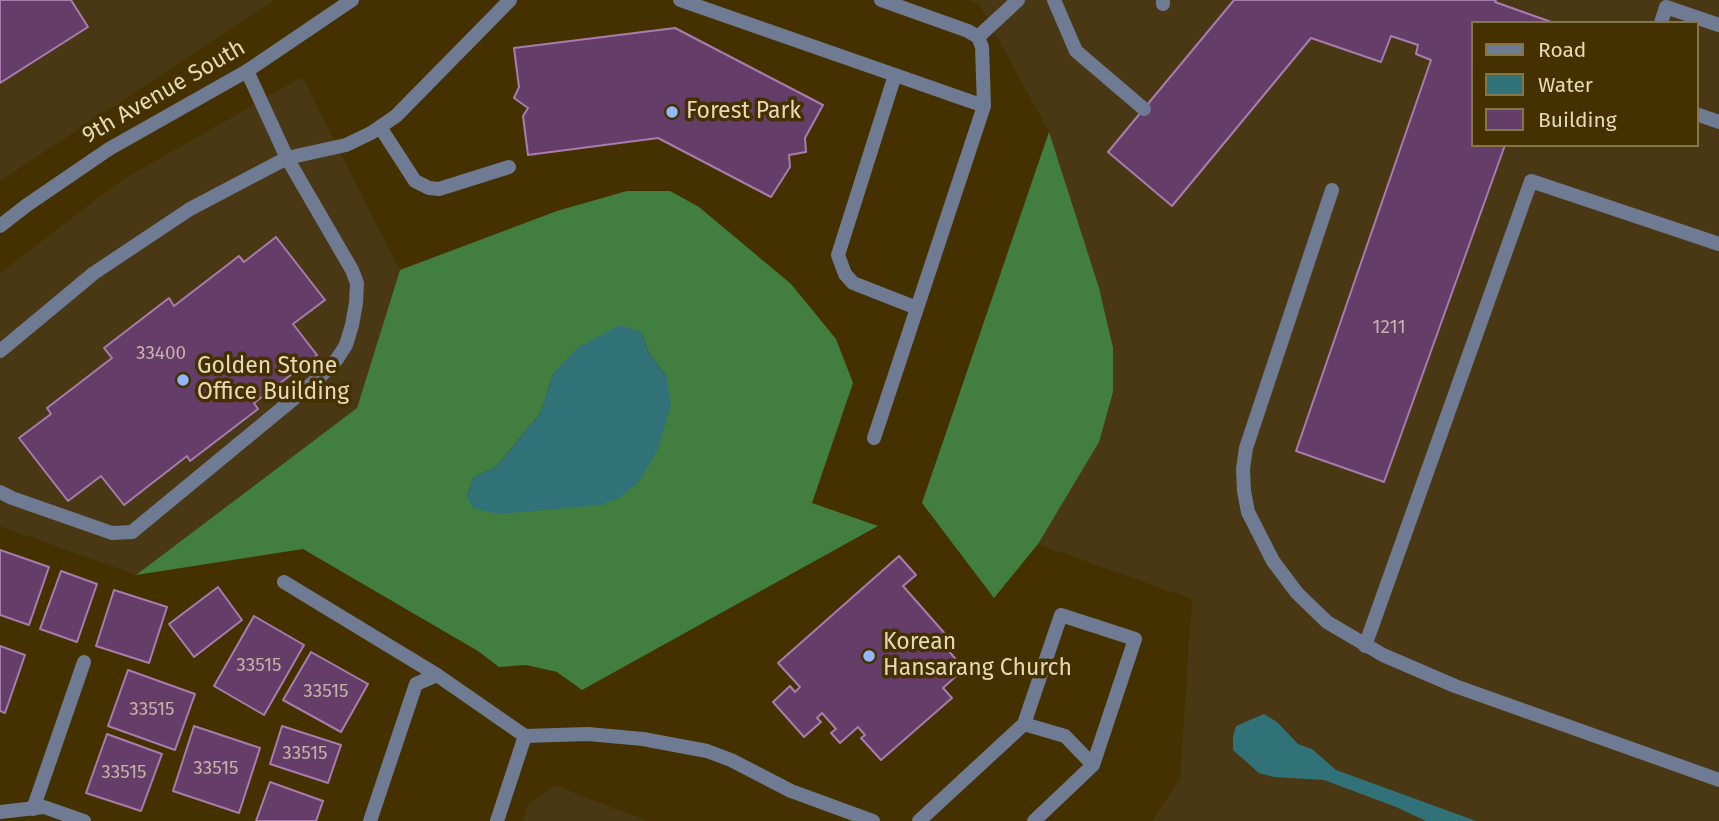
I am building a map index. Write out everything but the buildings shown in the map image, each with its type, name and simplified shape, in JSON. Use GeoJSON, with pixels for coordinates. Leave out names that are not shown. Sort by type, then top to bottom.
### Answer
{"type":"FeatureCollection","features":[{"type":"Feature","properties":{"kind":"street","name":"9th Avenue South"},"geometry":{"type":"LineString","coordinates":[[0,226],[109,149],[247,71],[352,0]]}},
{"type":"Feature","properties":{"kind":"street"},"geometry":{"type":"LineString","coordinates":[[0,351],[94,273],[190,209],[287,158],[346,145],[396,116],[510,0]]}},
{"type":"Feature","properties":{"kind":"street"},"geometry":{"type":"LineString","coordinates":[[680,0],[984,106]]}},
{"type":"Feature","properties":{"kind":"street"},"geometry":{"type":"LineString","coordinates":[[874,438],[984,106],[982,47],[978,37],[881,0]]}},
{"type":"Feature","properties":{"kind":"street"},"geometry":{"type":"LineString","coordinates":[[978,37],[1018,0]]}},
{"type":"Feature","properties":{"kind":"street"},"geometry":{"type":"LineString","coordinates":[[1054,0],[1076,51],[1144,109]]}},
{"type":"Feature","properties":{"kind":"street"},"geometry":{"type":"LineString","coordinates":[[1662,21],[1666,7],[1719,25]]}},
{"type":"Feature","properties":{"kind":"street"},"geometry":{"type":"LineString","coordinates":[[0,492],[105,531],[132,532],[320,377],[346,345],[352,325],[357,283],[287,158],[247,71]]}},
{"type":"Feature","properties":{"kind":"street"},"geometry":{"type":"LineString","coordinates":[[895,75],[838,255],[845,274],[853,283],[917,308]]}},
{"type":"Feature","properties":{"kind":"street"},"geometry":{"type":"LineString","coordinates":[[1698,115],[1719,122]]}},
{"type":"Feature","properties":{"kind":"street"},"geometry":{"type":"LineString","coordinates":[[380,127],[415,181],[429,188],[439,188],[509,167]]}},
{"type":"Feature","properties":{"kind":"street"},"geometry":{"type":"LineString","coordinates":[[1365,646],[1531,181],[1719,244]]}},
{"type":"Feature","properties":{"kind":"street"},"geometry":{"type":"LineString","coordinates":[[1332,190],[1246,448],[1242,469],[1248,512],[1273,561],[1297,593],[1327,622],[1365,646],[1455,687],[1719,780]]}},
{"type":"Feature","properties":{"kind":"street"},"geometry":{"type":"LineString","coordinates":[[284,582],[437,675],[525,736],[588,734],[643,738],[707,751],[792,791],[873,821]]}},
{"type":"Feature","properties":{"kind":"street"},"geometry":{"type":"LineString","coordinates":[[919,821],[1024,724],[1061,615],[1135,639],[1093,765],[1034,821]]}},
{"type":"Feature","properties":{"kind":"street"},"geometry":{"type":"LineString","coordinates":[[33,808],[84,663]]}},
{"type":"Feature","properties":{"kind":"street"},"geometry":{"type":"LineString","coordinates":[[370,821],[416,684],[437,675]]}},
{"type":"Feature","properties":{"kind":"street"},"geometry":{"type":"LineString","coordinates":[[1024,724],[1065,736],[1093,765]]}},
{"type":"Feature","properties":{"kind":"street"},"geometry":{"type":"LineString","coordinates":[[497,821],[525,736]]}},
{"type":"Feature","properties":{"kind":"street"},"geometry":{"type":"LineString","coordinates":[[0,812],[44,807],[84,821]]}},
{"type":"Feature","properties":{"kind":"shaded area"},"geometry":{"type":"Polygon","coordinates":[[[0,0],[275,0],[0,181],[0,0]]]}},
{"type":"Feature","properties":{"kind":"shaded area"},"geometry":{"type":"Polygon","coordinates":[[[968,0],[1719,0],[1719,821],[1152,821],[1180,779],[1192,599],[922,503],[1049,132],[979,4],[968,0]]]}},
{"type":"Feature","properties":{"kind":"shaded area"},"geometry":{"type":"Polygon","coordinates":[[[302,77],[400,270],[357,408],[136,575],[0,526],[0,273],[122,180],[302,77]]]}},
{"type":"Feature","properties":{"kind":"shaded area"},"geometry":{"type":"Polygon","coordinates":[[[554,785],[647,821],[523,821],[528,805],[554,785]]]}},
{"type":"Feature","properties":{"kind":"green space"},"geometry":{"type":"Polygon","coordinates":[[[1049,132],[1099,288],[1113,348],[1113,392],[1099,442],[1038,544],[994,598],[922,503],[1049,132]]]}},
{"type":"Feature","properties":{"kind":"green space"},"geometry":{"type":"Polygon","coordinates":[[[627,191],[670,191],[699,207],[791,284],[836,339],[853,383],[812,503],[878,526],[582,690],[557,672],[526,665],[499,667],[478,651],[303,549],[136,575],[357,408],[400,270],[557,211],[627,191]],[[641,332],[553,374],[541,412],[497,466],[473,478],[467,497],[666,376],[648,351],[641,332]]]}},
{"type":"Feature","properties":{"kind":"water"},"geometry":{"type":"Polygon","coordinates":[[[620,325],[641,332],[648,351],[666,376],[671,404],[658,449],[639,482],[619,498],[601,505],[498,514],[473,508],[467,497],[473,478],[497,466],[541,412],[553,374],[577,348],[620,325]]]}},
{"type":"Feature","properties":{"kind":"water"},"geometry":{"type":"Polygon","coordinates":[[[1264,714],[1277,722],[1298,744],[1312,749],[1336,770],[1476,821],[1426,821],[1324,780],[1274,777],[1259,773],[1233,750],[1233,737],[1236,726],[1264,714]]]}},
{"type":"Feature","properties":{"kind":"place","name":"Forest Park"},"geometry":{"type":"Point","coordinates":[672,112]}},
{"type":"Feature","properties":{"kind":"place","name":"Golden Stone Office Building"},"geometry":{"type":"Point","coordinates":[183,380]}},
{"type":"Feature","properties":{"kind":"place","name":"Korean Hansarang Church"},"geometry":{"type":"Point","coordinates":[869,656]}}]}
